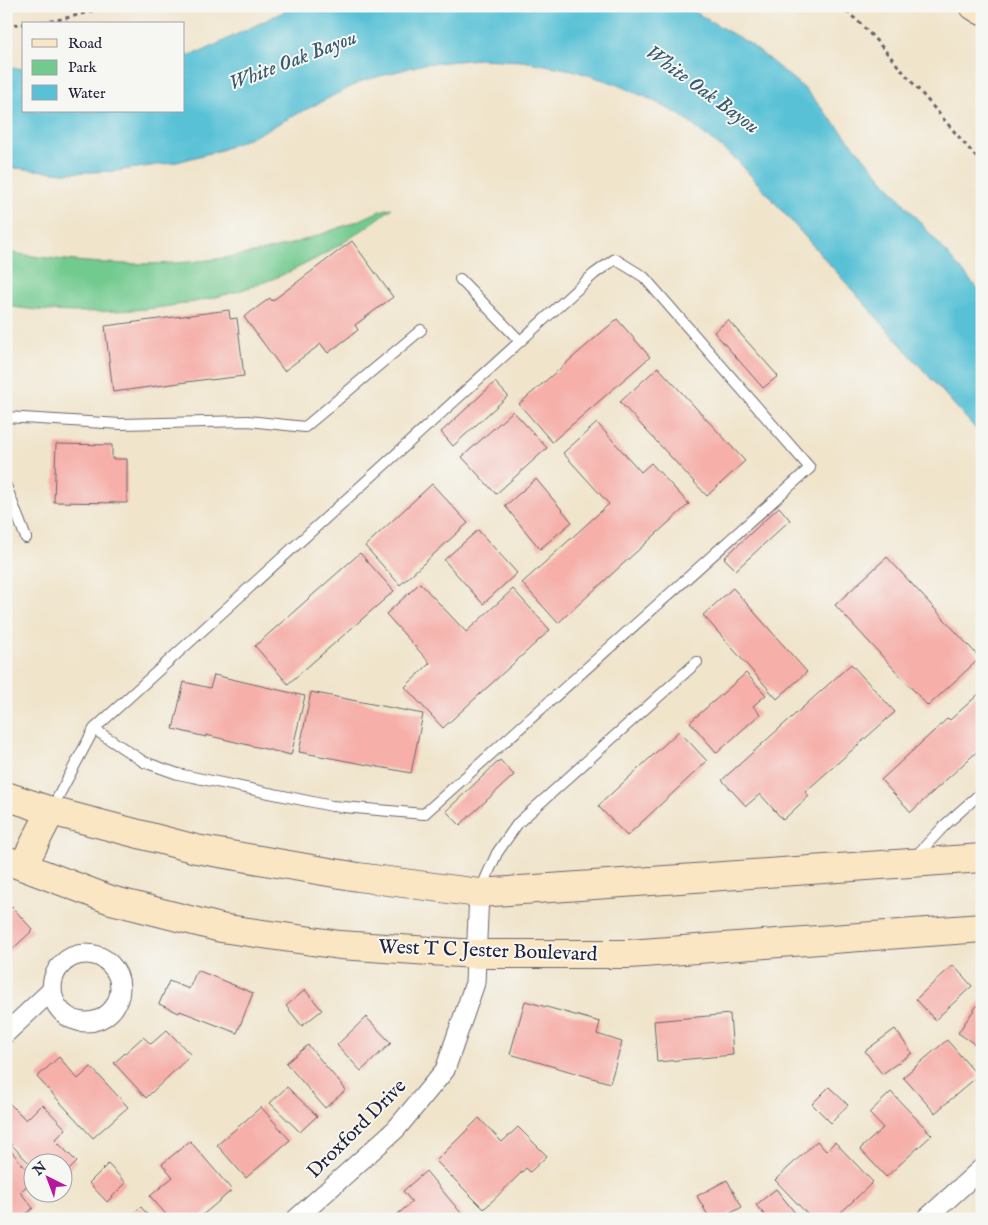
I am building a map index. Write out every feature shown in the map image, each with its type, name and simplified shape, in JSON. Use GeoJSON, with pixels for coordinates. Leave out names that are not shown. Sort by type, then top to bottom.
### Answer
{"type":"FeatureCollection","features":[{"type":"Feature","properties":{"kind":"main road"},"geometry":{"type":"LineString","coordinates":[[974,6],[982,11]]}},
{"type":"Feature","properties":{"kind":"main road"},"geometry":{"type":"LineString","coordinates":[[6,796],[50,810],[196,849],[358,877],[479,893],[982,858]]}},
{"type":"Feature","properties":{"kind":"main road"},"geometry":{"type":"LineString","coordinates":[[14,863],[50,810]]}},
{"type":"Feature","properties":{"kind":"main road","name":"West T C Jester Boulevard"},"geometry":{"type":"LineString","coordinates":[[14,863],[111,900],[221,928],[340,945],[475,954],[629,954],[982,928]]}},
{"type":"Feature","properties":{"kind":"street","name":"Droxford Drive"},"geometry":{"type":"LineString","coordinates":[[296,1219],[396,1129],[445,1070],[475,982],[479,893]]}},
{"type":"Feature","properties":{"kind":"street"},"geometry":{"type":"LineString","coordinates":[[6,1032],[52,990]]}},
{"type":"Feature","properties":{"kind":"street"},"geometry":{"type":"LineString","coordinates":[[926,1219],[982,1168]]}},
{"type":"Feature","properties":{"kind":"lane"},"geometry":{"type":"LineString","coordinates":[[50,810],[94,729],[594,274],[615,259],[644,277],[810,468],[424,814],[332,806],[178,774],[144,762],[94,729]]}},
{"type":"Feature","properties":{"kind":"lane"},"geometry":{"type":"LineString","coordinates":[[460,279],[520,342]]}},
{"type":"Feature","properties":{"kind":"lane"},"geometry":{"type":"LineString","coordinates":[[6,417],[121,424],[248,421],[305,427],[420,330]]}},
{"type":"Feature","properties":{"kind":"lane"},"geometry":{"type":"LineString","coordinates":[[6,486],[26,538]]}},
{"type":"Feature","properties":{"kind":"lane"},"geometry":{"type":"LineString","coordinates":[[479,893],[497,853],[518,823],[697,662]]}},
{"type":"Feature","properties":{"kind":"lane"},"geometry":{"type":"LineString","coordinates":[[910,863],[946,824],[982,792]]}},
{"type":"Feature","properties":{"kind":"path"},"geometry":{"type":"LineString","coordinates":[[50,22],[91,12],[105,6]]}},
{"type":"Feature","properties":{"kind":"path"},"geometry":{"type":"LineString","coordinates":[[840,6],[860,23],[882,47],[982,164]]}},
{"type":"Feature","properties":{"kind":"path"},"geometry":{"type":"LineString","coordinates":[[6,25],[22,24]]}},
{"type":"Feature","properties":{"kind":"green space"},"geometry":{"type":"Polygon","coordinates":[[[392,208],[328,252],[296,269],[263,283],[228,294],[155,308],[116,311],[61,312],[6,306],[6,252],[78,261],[113,263],[148,264],[218,259],[288,245],[392,208]]]}},
{"type":"Feature","properties":{"kind":"water","name":"White Oak Bayou"},"geometry":{"type":"Polygon","coordinates":[[[295,6],[682,6],[693,11],[750,44],[805,89],[982,294],[982,436],[737,160],[680,115],[613,83],[572,70],[523,61],[479,59],[424,64],[362,81],[258,134],[221,150],[177,162],[116,171],[64,173],[6,167],[6,67],[22,69],[22,112],[185,112],[185,56],[201,52],[295,6]]]}},
{"type":"Feature","properties":{"kind":"building"},"geometry":{"type":"Polygon","coordinates":[[[352,241],[393,297],[355,325],[358,330],[328,353],[321,344],[284,371],[244,317],[270,298],[272,301],[352,241]]]}},
{"type":"Feature","properties":{"kind":"building"},"geometry":{"type":"Polygon","coordinates":[[[229,310],[230,319],[237,318],[244,376],[113,392],[105,326],[229,310]]]}},
{"type":"Feature","properties":{"kind":"building"},"geometry":{"type":"Polygon","coordinates":[[[617,319],[650,357],[552,442],[519,404],[617,319]]]}},
{"type":"Feature","properties":{"kind":"building"},"geometry":{"type":"Polygon","coordinates":[[[728,320],[778,376],[763,388],[714,332],[728,320]]]}},
{"type":"Feature","properties":{"kind":"building"},"geometry":{"type":"Polygon","coordinates":[[[658,367],[745,461],[707,496],[620,402],[658,367]]]}},
{"type":"Feature","properties":{"kind":"building"},"geometry":{"type":"Polygon","coordinates":[[[495,382],[508,396],[453,446],[441,432],[495,382]]]}},
{"type":"Feature","properties":{"kind":"building"},"geometry":{"type":"Polygon","coordinates":[[[513,411],[547,448],[496,494],[462,457],[513,411]]]}},
{"type":"Feature","properties":{"kind":"building"},"geometry":{"type":"Polygon","coordinates":[[[597,423],[641,472],[651,463],[689,504],[558,623],[522,583],[609,504],[563,453],[597,423]]]}},
{"type":"Feature","properties":{"kind":"building"},"geometry":{"type":"Polygon","coordinates":[[[56,444],[112,445],[112,459],[127,459],[127,503],[54,502],[56,444]]]}},
{"type":"Feature","properties":{"kind":"building"},"geometry":{"type":"Polygon","coordinates":[[[536,479],[572,522],[540,549],[505,506],[536,479]]]}},
{"type":"Feature","properties":{"kind":"building"},"geometry":{"type":"Polygon","coordinates":[[[432,484],[468,523],[400,585],[365,546],[432,484]]]}},
{"type":"Feature","properties":{"kind":"building"},"geometry":{"type":"Polygon","coordinates":[[[779,507],[790,520],[736,570],[724,558],[779,507]]]}},
{"type":"Feature","properties":{"kind":"building"},"geometry":{"type":"Polygon","coordinates":[[[478,530],[517,573],[483,604],[444,560],[478,530]]]}},
{"type":"Feature","properties":{"kind":"building"},"geometry":{"type":"Polygon","coordinates":[[[360,553],[394,591],[288,684],[255,646],[360,553]]]}},
{"type":"Feature","properties":{"kind":"building"},"geometry":{"type":"Polygon","coordinates":[[[887,557],[980,658],[928,706],[835,605],[887,557]]]}},
{"type":"Feature","properties":{"kind":"building"},"geometry":{"type":"Polygon","coordinates":[[[420,583],[466,632],[513,589],[550,630],[443,728],[405,687],[430,663],[386,614],[420,583]]]}},
{"type":"Feature","properties":{"kind":"building"},"geometry":{"type":"Polygon","coordinates":[[[733,588],[807,672],[777,699],[703,615],[733,588]]]}},
{"type":"Feature","properties":{"kind":"building"},"geometry":{"type":"Polygon","coordinates":[[[851,664],[895,712],[805,792],[809,796],[783,820],[760,794],[746,806],[722,780],[851,664]]]}},
{"type":"Feature","properties":{"kind":"building"},"geometry":{"type":"Polygon","coordinates":[[[746,673],[766,695],[753,706],[760,714],[717,753],[690,722],[746,673]]]}},
{"type":"Feature","properties":{"kind":"building"},"geometry":{"type":"Polygon","coordinates":[[[214,675],[305,696],[291,755],[173,729],[184,682],[210,688],[214,675]]]}},
{"type":"Feature","properties":{"kind":"building"},"geometry":{"type":"Polygon","coordinates":[[[982,691],[982,747],[911,812],[881,780],[948,718],[950,720],[982,691]]]}},
{"type":"Feature","properties":{"kind":"building"},"geometry":{"type":"Polygon","coordinates":[[[311,692],[423,714],[411,773],[299,752],[311,692]]]}},
{"type":"Feature","properties":{"kind":"building"},"geometry":{"type":"Polygon","coordinates":[[[679,731],[707,761],[627,836],[598,806],[679,731]]]}},
{"type":"Feature","properties":{"kind":"building"},"geometry":{"type":"Polygon","coordinates":[[[500,760],[514,775],[460,825],[446,811],[500,760]]]}},
{"type":"Feature","properties":{"kind":"building"},"geometry":{"type":"Polygon","coordinates":[[[12,907],[33,930],[6,955],[6,912],[12,907]]]}},
{"type":"Feature","properties":{"kind":"building"},"geometry":{"type":"Polygon","coordinates":[[[953,965],[972,986],[935,1020],[916,999],[953,965]]]}},
{"type":"Feature","properties":{"kind":"building"},"geometry":{"type":"Polygon","coordinates":[[[197,970],[253,993],[237,1033],[159,1004],[169,981],[189,989],[197,970]]]}},
{"type":"Feature","properties":{"kind":"building"},"geometry":{"type":"Polygon","coordinates":[[[305,990],[322,1010],[302,1026],[286,1006],[305,990]]]}},
{"type":"Feature","properties":{"kind":"building"},"geometry":{"type":"Polygon","coordinates":[[[982,998],[982,1049],[958,1033],[982,998]]]}},
{"type":"Feature","properties":{"kind":"building"},"geometry":{"type":"Polygon","coordinates":[[[525,1001],[600,1022],[597,1034],[622,1042],[610,1083],[510,1054],[525,1001]]]}},
{"type":"Feature","properties":{"kind":"building"},"geometry":{"type":"Polygon","coordinates":[[[730,1014],[733,1055],[657,1062],[654,1021],[730,1014]]]}},
{"type":"Feature","properties":{"kind":"building"},"geometry":{"type":"Polygon","coordinates":[[[366,1017],[391,1043],[361,1071],[337,1045],[366,1017]]]}},
{"type":"Feature","properties":{"kind":"building"},"geometry":{"type":"Polygon","coordinates":[[[895,1029],[912,1053],[882,1074],[865,1051],[895,1029]]]}},
{"type":"Feature","properties":{"kind":"building"},"geometry":{"type":"Polygon","coordinates":[[[167,1030],[191,1055],[146,1098],[114,1063],[143,1037],[151,1044],[167,1030]]]}},
{"type":"Feature","properties":{"kind":"building"},"geometry":{"type":"Polygon","coordinates":[[[947,1040],[978,1076],[935,1113],[903,1077],[947,1040]]]}},
{"type":"Feature","properties":{"kind":"building"},"geometry":{"type":"Polygon","coordinates":[[[308,1045],[346,1090],[325,1108],[286,1063],[308,1045]]]}},
{"type":"Feature","properties":{"kind":"building"},"geometry":{"type":"Polygon","coordinates":[[[59,1057],[78,1079],[91,1067],[128,1107],[93,1138],[37,1077],[59,1057]]]}},
{"type":"Feature","properties":{"kind":"building"},"geometry":{"type":"Polygon","coordinates":[[[287,1087],[317,1116],[300,1132],[270,1103],[287,1087]]]}},
{"type":"Feature","properties":{"kind":"building"},"geometry":{"type":"Polygon","coordinates":[[[829,1087],[848,1105],[831,1123],[812,1104],[829,1087]]]}},
{"type":"Feature","properties":{"kind":"building"},"geometry":{"type":"Polygon","coordinates":[[[891,1092],[932,1135],[886,1177],[860,1149],[883,1128],[869,1113],[891,1092]]]}},
{"type":"Feature","properties":{"kind":"building"},"geometry":{"type":"Polygon","coordinates":[[[8,1102],[26,1120],[42,1104],[66,1129],[55,1140],[67,1152],[22,1152],[22,1156],[6,1139],[6,1104],[8,1102]]]}},
{"type":"Feature","properties":{"kind":"building"},"geometry":{"type":"Polygon","coordinates":[[[261,1107],[290,1140],[246,1178],[217,1145],[261,1107]]]}},
{"type":"Feature","properties":{"kind":"building"},"geometry":{"type":"Polygon","coordinates":[[[479,1118],[502,1142],[518,1127],[547,1156],[530,1172],[526,1168],[484,1209],[436,1161],[479,1118]]]}},
{"type":"Feature","properties":{"kind":"building"},"geometry":{"type":"Polygon","coordinates":[[[190,1141],[232,1190],[198,1219],[170,1219],[150,1196],[173,1177],[162,1164],[190,1141]]]}},
{"type":"Feature","properties":{"kind":"building"},"geometry":{"type":"Polygon","coordinates":[[[817,1141],[826,1151],[835,1142],[873,1182],[834,1219],[812,1219],[775,1180],[817,1141]]]}},
{"type":"Feature","properties":{"kind":"building"},"geometry":{"type":"Polygon","coordinates":[[[6,1145],[22,1164],[22,1190],[20,1192],[22,1202],[28,1202],[33,1208],[20,1219],[6,1219],[6,1145]]]}},
{"type":"Feature","properties":{"kind":"building"},"geometry":{"type":"Polygon","coordinates":[[[72,1157],[77,1162],[72,1167],[72,1157]]]}},
{"type":"Feature","properties":{"kind":"building"},"geometry":{"type":"Polygon","coordinates":[[[108,1164],[126,1183],[107,1202],[89,1183],[108,1164]]]}},
{"type":"Feature","properties":{"kind":"building"},"geometry":{"type":"Polygon","coordinates":[[[426,1171],[466,1219],[392,1219],[412,1202],[403,1191],[426,1171]]]}},
{"type":"Feature","properties":{"kind":"building"},"geometry":{"type":"Polygon","coordinates":[[[727,1180],[742,1207],[720,1219],[710,1219],[697,1196],[727,1180]]]}},
{"type":"Feature","properties":{"kind":"building"},"geometry":{"type":"Polygon","coordinates":[[[776,1189],[800,1219],[768,1219],[756,1205],[776,1189]]]}},
{"type":"Feature","properties":{"kind":"building"},"geometry":{"type":"Polygon","coordinates":[[[141,1207],[151,1219],[128,1219],[141,1207]]]}}]}
